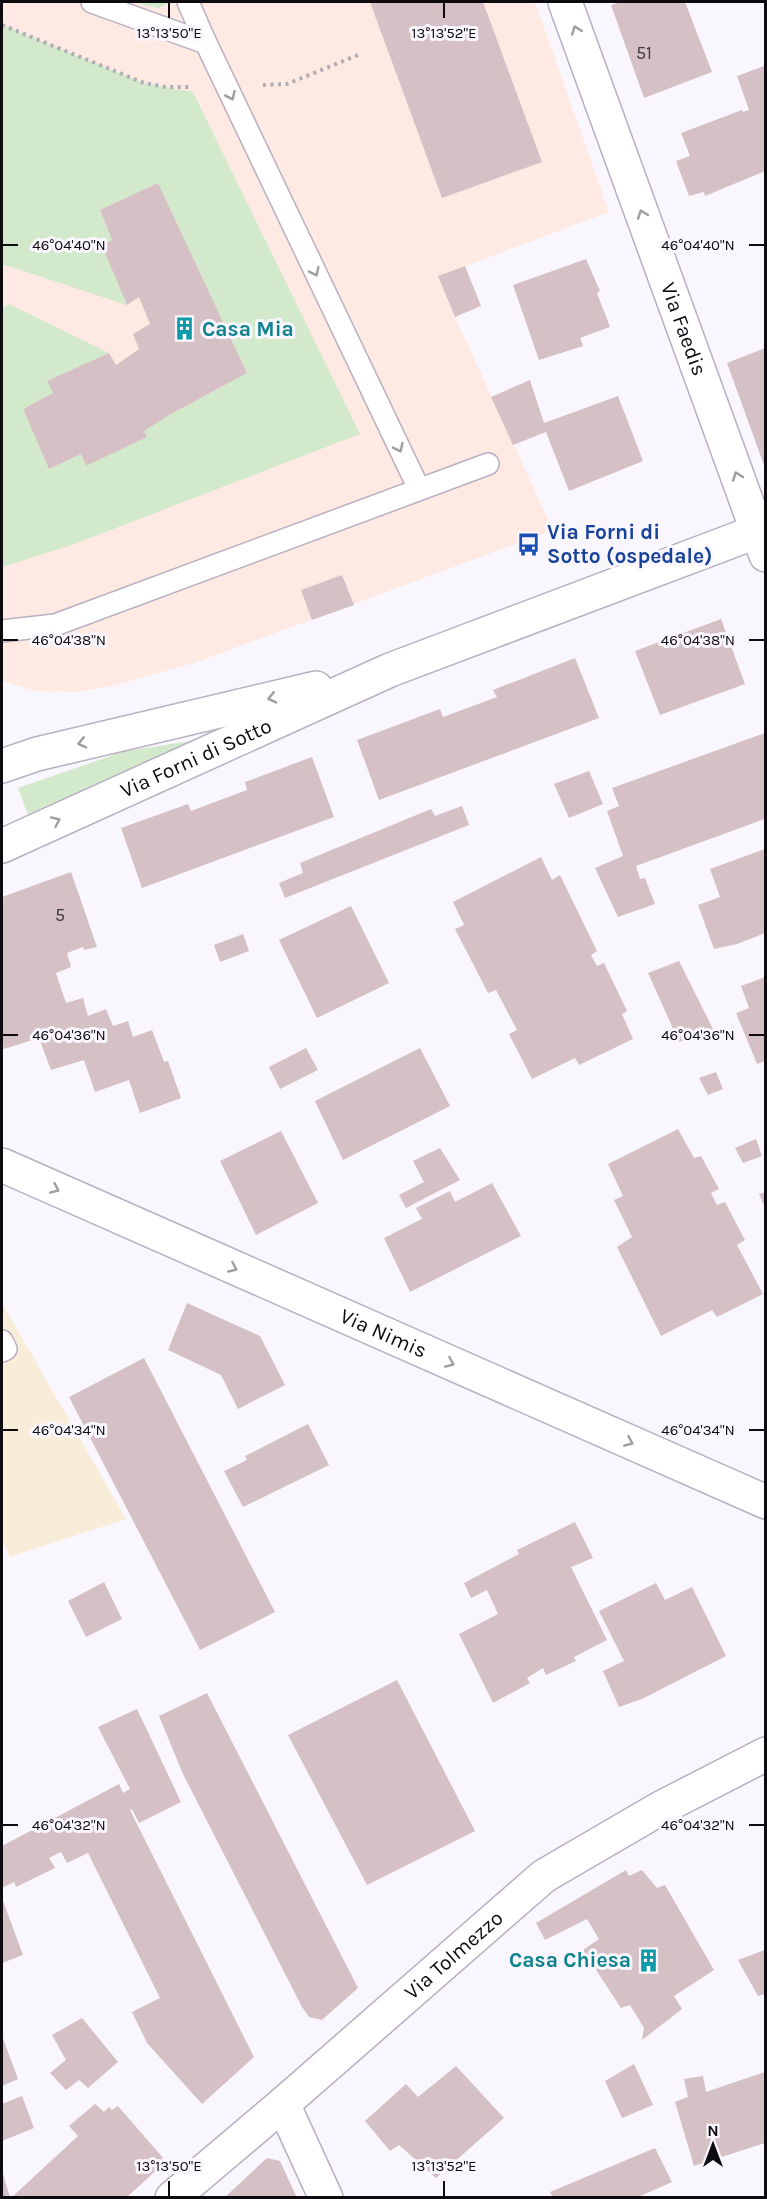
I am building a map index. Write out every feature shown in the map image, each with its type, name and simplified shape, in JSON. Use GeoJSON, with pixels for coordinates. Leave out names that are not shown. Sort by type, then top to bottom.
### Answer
{"type":"FeatureCollection","features":[{"type":"Feature","properties":{"kind":"street","name":"Via Faedis"},"geometry":{"type":"LineString","coordinates":[[565,2],[763,538]]}},
{"type":"Feature","properties":{"kind":"street","name":"Via Forni di Sotto"},"geometry":{"type":"LineString","coordinates":[[2,845],[390,670],[763,538]]}},
{"type":"Feature","properties":{"kind":"street","name":"Via Forni di Sotto"},"geometry":{"type":"LineString","coordinates":[[2,766],[38,754],[390,670]]}},
{"type":"Feature","properties":{"kind":"street","name":"Via Nimis"},"geometry":{"type":"LineString","coordinates":[[2,1165],[765,1502]]}},
{"type":"Feature","properties":{"kind":"street","name":"Via Tolmezzo"},"geometry":{"type":"LineString","coordinates":[[172,2198],[544,1876],[659,1809],[765,1754]]}},
{"type":"Feature","properties":{"kind":"street"},"geometry":{"type":"LineString","coordinates":[[283,2104],[326,2198]]}},
{"type":"Feature","properties":{"kind":"lane"},"geometry":{"type":"LineString","coordinates":[[92,2],[206,43]]}},
{"type":"Feature","properties":{"kind":"lane"},"geometry":{"type":"LineString","coordinates":[[188,2],[419,489]]}},
{"type":"Feature","properties":{"kind":"lane"},"geometry":{"type":"LineString","coordinates":[[2,631],[55,625],[488,464]]}},
{"type":"Feature","properties":{"kind":"lane"},"geometry":{"type":"LineString","coordinates":[[2,1341],[6,1349],[2,1351]]}},
{"type":"Feature","properties":{"kind":"path"},"geometry":{"type":"LineString","coordinates":[[2,24],[144,83],[166,87],[195,87]]}},
{"type":"Feature","properties":{"kind":"path"},"geometry":{"type":"LineString","coordinates":[[287,84],[358,55]]}},
{"type":"Feature","properties":{"kind":"shaded area"},"geometry":{"type":"Polygon","coordinates":[[[2,2],[535,2],[609,212],[439,276],[455,317],[553,530],[194,663],[108,687],[75,692],[36,691],[2,681],[2,2]]]}},
{"type":"Feature","properties":{"kind":"shaded area"},"geometry":{"type":"Polygon","coordinates":[[[2,1303],[126,1519],[10,1557],[2,1540],[2,1303]]]}},
{"type":"Feature","properties":{"kind":"green space"},"geometry":{"type":"Polygon","coordinates":[[[140,2],[170,2],[159,8],[140,4],[140,2]]]}},
{"type":"Feature","properties":{"kind":"green space"},"geometry":{"type":"Polygon","coordinates":[[[2,25],[144,83],[193,92],[360,434],[72,545],[2,567],[2,308],[9,304],[109,353],[48,381],[53,393],[23,409],[49,469],[81,454],[86,466],[146,437],[144,431],[247,373],[158,183],[100,211],[112,240],[102,246],[127,305],[2,264],[2,25]]]}},
{"type":"Feature","properties":{"kind":"green space"},"geometry":{"type":"Polygon","coordinates":[[[218,737],[28,815],[18,788],[125,751],[218,737]]]}},
{"type":"Feature","properties":{"kind":"building"},"geometry":{"type":"Polygon","coordinates":[[[370,2],[483,2],[542,162],[442,198],[370,2]]]}},
{"type":"Feature","properties":{"kind":"building"},"geometry":{"type":"Polygon","coordinates":[[[621,2],[685,2],[712,72],[644,98],[611,5],[621,2]]]}},
{"type":"Feature","properties":{"kind":"building"},"geometry":{"type":"Polygon","coordinates":[[[764,66],[765,171],[705,196],[704,192],[689,196],[676,161],[690,156],[681,133],[742,110],[743,112],[749,110],[737,76],[764,66]]]}},
{"type":"Feature","properties":{"kind":"building","name":"Casa Mia"},"geometry":{"type":"Polygon","coordinates":[[[158,183],[247,373],[144,431],[147,437],[86,466],[81,454],[49,469],[23,409],[53,393],[47,381],[109,353],[116,365],[139,349],[133,334],[150,324],[139,297],[127,305],[102,246],[112,240],[100,210],[158,183]]]}},
{"type":"Feature","properties":{"kind":"building"},"geometry":{"type":"Polygon","coordinates":[[[586,259],[600,291],[597,293],[610,327],[580,338],[583,346],[539,360],[513,285],[586,259]]]}},
{"type":"Feature","properties":{"kind":"building"},"geometry":{"type":"Polygon","coordinates":[[[465,266],[481,306],[455,317],[438,276],[465,266]]]}},
{"type":"Feature","properties":{"kind":"building"},"geometry":{"type":"Polygon","coordinates":[[[765,348],[765,468],[727,363],[765,348]]]}},
{"type":"Feature","properties":{"kind":"building"},"geometry":{"type":"Polygon","coordinates":[[[530,380],[544,423],[618,396],[643,461],[569,491],[546,432],[513,445],[491,397],[530,380]]]}},
{"type":"Feature","properties":{"kind":"building"},"geometry":{"type":"Polygon","coordinates":[[[342,575],[354,605],[312,620],[301,590],[342,575]]]}},
{"type":"Feature","properties":{"kind":"building"},"geometry":{"type":"Polygon","coordinates":[[[721,619],[745,684],[660,715],[635,651],[721,619]]]}},
{"type":"Feature","properties":{"kind":"building"},"geometry":{"type":"Polygon","coordinates":[[[575,658],[599,718],[379,800],[357,740],[440,709],[443,717],[497,697],[493,690],[575,658]]]}},
{"type":"Feature","properties":{"kind":"building"},"geometry":{"type":"Polygon","coordinates":[[[765,733],[765,819],[636,866],[640,879],[645,878],[655,904],[618,917],[595,868],[623,856],[607,811],[619,806],[612,788],[765,733]]]}},
{"type":"Feature","properties":{"kind":"building"},"geometry":{"type":"Polygon","coordinates":[[[312,757],[334,817],[142,888],[121,828],[188,804],[191,811],[247,790],[245,782],[312,757]]]}},
{"type":"Feature","properties":{"kind":"building"},"geometry":{"type":"Polygon","coordinates":[[[589,771],[603,804],[569,818],[554,784],[589,771]]]}},
{"type":"Feature","properties":{"kind":"building"},"geometry":{"type":"Polygon","coordinates":[[[462,806],[469,825],[285,898],[279,883],[303,873],[300,863],[431,809],[435,816],[462,806]]]}},
{"type":"Feature","properties":{"kind":"building"},"geometry":{"type":"Polygon","coordinates":[[[765,849],[765,933],[737,944],[714,949],[698,905],[720,897],[710,869],[765,849]]]}},
{"type":"Feature","properties":{"kind":"building"},"geometry":{"type":"Polygon","coordinates":[[[541,857],[552,880],[560,875],[597,951],[591,955],[597,966],[604,963],[627,1011],[622,1014],[633,1039],[579,1065],[575,1058],[532,1079],[509,1034],[517,1030],[496,990],[488,993],[455,929],[464,925],[453,902],[541,857]]]}},
{"type":"Feature","properties":{"kind":"building"},"geometry":{"type":"Polygon","coordinates":[[[71,872],[97,947],[84,950],[83,947],[67,953],[71,967],[56,973],[66,1003],[83,998],[88,1016],[106,1009],[113,1026],[128,1021],[133,1037],[152,1030],[164,1062],[168,1061],[181,1098],[140,1113],[129,1080],[95,1092],[84,1060],[51,1070],[39,1038],[4,1049],[2,1042],[2,897],[71,872]]]}},
{"type":"Feature","properties":{"kind":"building"},"geometry":{"type":"Polygon","coordinates":[[[351,906],[389,983],[317,1018],[279,940],[351,906]]]}},
{"type":"Feature","properties":{"kind":"building"},"geometry":{"type":"Polygon","coordinates":[[[243,934],[249,951],[220,962],[214,945],[243,934]]]}},
{"type":"Feature","properties":{"kind":"building"},"geometry":{"type":"Polygon","coordinates":[[[679,961],[713,1029],[679,1042],[648,973],[679,961]]]}},
{"type":"Feature","properties":{"kind":"building"},"geometry":{"type":"Polygon","coordinates":[[[765,977],[765,1061],[757,1064],[736,1013],[749,1008],[741,986],[765,977]]]}},
{"type":"Feature","properties":{"kind":"building"},"geometry":{"type":"Polygon","coordinates":[[[306,1048],[318,1070],[280,1089],[269,1067],[306,1048]]]}},
{"type":"Feature","properties":{"kind":"building"},"geometry":{"type":"Polygon","coordinates":[[[420,1048],[450,1106],[343,1160],[315,1101],[420,1048]]]}},
{"type":"Feature","properties":{"kind":"building"},"geometry":{"type":"Polygon","coordinates":[[[716,1072],[723,1089],[708,1095],[699,1078],[716,1072]]]}},
{"type":"Feature","properties":{"kind":"building"},"geometry":{"type":"Polygon","coordinates":[[[678,1129],[694,1158],[701,1156],[719,1189],[711,1193],[717,1205],[725,1202],[745,1240],[737,1245],[763,1294],[717,1317],[712,1310],[661,1336],[617,1247],[632,1237],[614,1200],[623,1196],[608,1164],[678,1129]]]}},
{"type":"Feature","properties":{"kind":"building"},"geometry":{"type":"Polygon","coordinates":[[[281,1131],[318,1203],[256,1235],[220,1161],[281,1131]]]}},
{"type":"Feature","properties":{"kind":"building"},"geometry":{"type":"Polygon","coordinates":[[[756,1139],[762,1156],[743,1163],[735,1148],[756,1139]]]}},
{"type":"Feature","properties":{"kind":"building"},"geometry":{"type":"Polygon","coordinates":[[[440,1148],[460,1180],[406,1208],[399,1195],[424,1182],[413,1161],[440,1148]]]}},
{"type":"Feature","properties":{"kind":"building"},"geometry":{"type":"Polygon","coordinates":[[[492,1183],[521,1236],[410,1292],[384,1238],[422,1219],[416,1208],[450,1191],[455,1202],[492,1183]]]}},
{"type":"Feature","properties":{"kind":"building"},"geometry":{"type":"Polygon","coordinates":[[[765,1192],[765,1208],[759,1194],[765,1192]]]}},
{"type":"Feature","properties":{"kind":"building"},"geometry":{"type":"Polygon","coordinates":[[[187,1303],[260,1336],[285,1385],[238,1409],[221,1375],[168,1350],[187,1303]]]}},
{"type":"Feature","properties":{"kind":"building"},"geometry":{"type":"Polygon","coordinates":[[[144,1358],[275,1612],[200,1650],[69,1397],[144,1358]]]}},
{"type":"Feature","properties":{"kind":"building"},"geometry":{"type":"Polygon","coordinates":[[[308,1424],[329,1465],[243,1507],[224,1471],[247,1460],[245,1456],[308,1424]]]}},
{"type":"Feature","properties":{"kind":"building"},"geometry":{"type":"Polygon","coordinates":[[[575,1522],[593,1558],[571,1567],[607,1640],[574,1657],[576,1661],[546,1675],[543,1668],[527,1678],[530,1683],[493,1703],[459,1634],[498,1614],[487,1590],[471,1598],[464,1583],[519,1554],[517,1550],[575,1522]]]}},
{"type":"Feature","properties":{"kind":"building"},"geometry":{"type":"Polygon","coordinates":[[[104,1582],[122,1619],[86,1637],[68,1601],[104,1582]]]}},
{"type":"Feature","properties":{"kind":"building"},"geometry":{"type":"Polygon","coordinates":[[[656,1583],[665,1600],[692,1587],[726,1656],[642,1699],[619,1707],[603,1671],[624,1661],[599,1611],[656,1583]]]}},
{"type":"Feature","properties":{"kind":"building"},"geometry":{"type":"Polygon","coordinates":[[[397,1680],[475,1831],[367,1885],[288,1735],[397,1680]]]}},
{"type":"Feature","properties":{"kind":"building"},"geometry":{"type":"Polygon","coordinates":[[[207,1693],[358,1988],[322,2020],[309,2017],[302,2007],[183,1774],[159,1716],[207,1693]]]}},
{"type":"Feature","properties":{"kind":"building"},"geometry":{"type":"Polygon","coordinates":[[[137,1709],[181,1802],[139,1823],[132,1809],[130,1810],[254,2057],[202,2104],[147,2043],[132,2012],[160,1998],[88,1853],[67,1863],[61,1852],[49,1858],[55,1868],[16,1887],[14,1882],[2,1888],[2,1846],[119,1784],[123,1793],[130,1789],[98,1727],[137,1709]]]}},
{"type":"Feature","properties":{"kind":"building","name":"Casa Chiesa"},"geometry":{"type":"Polygon","coordinates":[[[626,1870],[629,1876],[642,1870],[657,1888],[665,1885],[714,1970],[674,1996],[682,2009],[642,2040],[644,2028],[630,2005],[621,2008],[583,1950],[599,1939],[587,1919],[545,1940],[536,1923],[626,1870]]]}},
{"type":"Feature","properties":{"kind":"building"},"geometry":{"type":"Polygon","coordinates":[[[2,1898],[23,1955],[2,1963],[2,1898]]]}},
{"type":"Feature","properties":{"kind":"building"},"geometry":{"type":"Polygon","coordinates":[[[765,1950],[765,1994],[758,1996],[738,1960],[765,1950]]]}},
{"type":"Feature","properties":{"kind":"building"},"geometry":{"type":"Polygon","coordinates":[[[82,2018],[118,2062],[88,2088],[79,2080],[66,2090],[50,2073],[66,2060],[52,2035],[82,2018]]]}},
{"type":"Feature","properties":{"kind":"building"},"geometry":{"type":"Polygon","coordinates":[[[2,2036],[18,2079],[2,2086],[2,2036]]]}},
{"type":"Feature","properties":{"kind":"building"},"geometry":{"type":"Polygon","coordinates":[[[634,2064],[653,2105],[622,2118],[605,2081],[634,2064]]]}},
{"type":"Feature","properties":{"kind":"building"},"geometry":{"type":"Polygon","coordinates":[[[456,2066],[504,2118],[436,2178],[399,2145],[390,2151],[365,2121],[406,2084],[418,2097],[456,2066]]]}},
{"type":"Feature","properties":{"kind":"building"},"geometry":{"type":"Polygon","coordinates":[[[765,2072],[765,2143],[694,2166],[675,2102],[688,2097],[684,2079],[703,2076],[706,2092],[765,2072]]]}},
{"type":"Feature","properties":{"kind":"building"},"geometry":{"type":"Polygon","coordinates":[[[22,2096],[34,2128],[2,2141],[2,2104],[22,2096]]]}},
{"type":"Feature","properties":{"kind":"building"},"geometry":{"type":"Polygon","coordinates":[[[95,2104],[104,2112],[109,2107],[112,2110],[118,2106],[163,2158],[160,2161],[163,2164],[126,2198],[11,2198],[78,2136],[69,2126],[95,2104]]]}},
{"type":"Feature","properties":{"kind":"building"},"geometry":{"type":"Polygon","coordinates":[[[655,2148],[672,2182],[636,2198],[553,2198],[550,2192],[655,2148]]]}},
{"type":"Feature","properties":{"kind":"building"},"geometry":{"type":"Polygon","coordinates":[[[267,2158],[280,2161],[297,2198],[224,2198],[267,2158]]]}},
{"type":"Feature","properties":{"kind":"building"},"geometry":{"type":"Polygon","coordinates":[[[2,2170],[10,2198],[2,2198],[2,2170]]]}},
{"type":"Feature","properties":{"kind":"place","name":"Casa Mia"},"geometry":{"type":"Point","coordinates":[184,329]}},
{"type":"Feature","properties":{"kind":"place","name":"Via Forni di Sotto (ospedale)"},"geometry":{"type":"Point","coordinates":[529,544]}},
{"type":"Feature","properties":{"kind":"place","name":"Casa Chiesa"},"geometry":{"type":"Point","coordinates":[649,1960]}}]}
